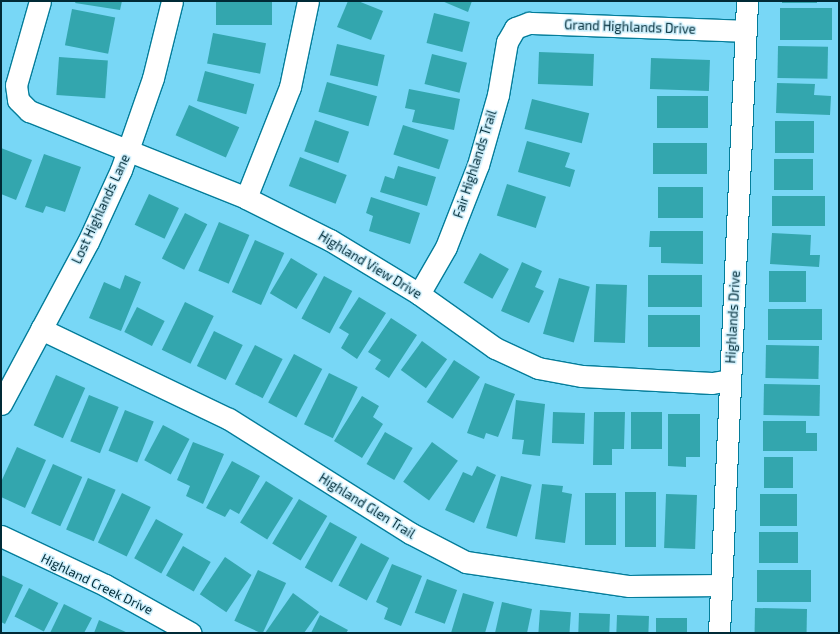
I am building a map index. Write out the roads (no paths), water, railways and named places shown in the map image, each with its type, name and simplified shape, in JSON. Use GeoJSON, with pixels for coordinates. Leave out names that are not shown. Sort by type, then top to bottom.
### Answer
{"type":"FeatureCollection","features":[{"type":"Feature","properties":{"kind":"street","name":"Highland View Drive"},"geometry":{"type":"LineString","coordinates":[[40,1],[16,85],[18,100],[29,111],[128,149],[246,198],[330,240],[419,294],[495,348],[538,368],[582,376],[712,383],[730,380]]}},
{"type":"Feature","properties":{"kind":"street","name":"Lost Highlands Lane"},"geometry":{"type":"LineString","coordinates":[[1,404],[88,242],[128,149],[153,78],[172,1]]}},
{"type":"Feature","properties":{"kind":"street"},"geometry":{"type":"LineString","coordinates":[[246,198],[290,87],[308,1]]}},
{"type":"Feature","properties":{"kind":"street","name":"Highlands Drive"},"geometry":{"type":"LineString","coordinates":[[719,633],[747,1]]}},
{"type":"Feature","properties":{"kind":"street","name":"Grand Highlands Drive"},"geometry":{"type":"LineString","coordinates":[[515,28],[529,23],[746,32]]}},
{"type":"Feature","properties":{"kind":"street","name":"Fair Highlands Trail"},"geometry":{"type":"LineString","coordinates":[[419,294],[446,247],[475,172],[498,95],[507,42],[515,28]]}},
{"type":"Feature","properties":{"kind":"street","name":"Highland Glen Trail"},"geometry":{"type":"LineString","coordinates":[[41,329],[229,419],[410,533],[466,562],[629,586],[721,585]]}},
{"type":"Feature","properties":{"kind":"street","name":"Highland Creek Drive"},"geometry":{"type":"LineString","coordinates":[[1,536],[105,586],[191,633]]}}]}
